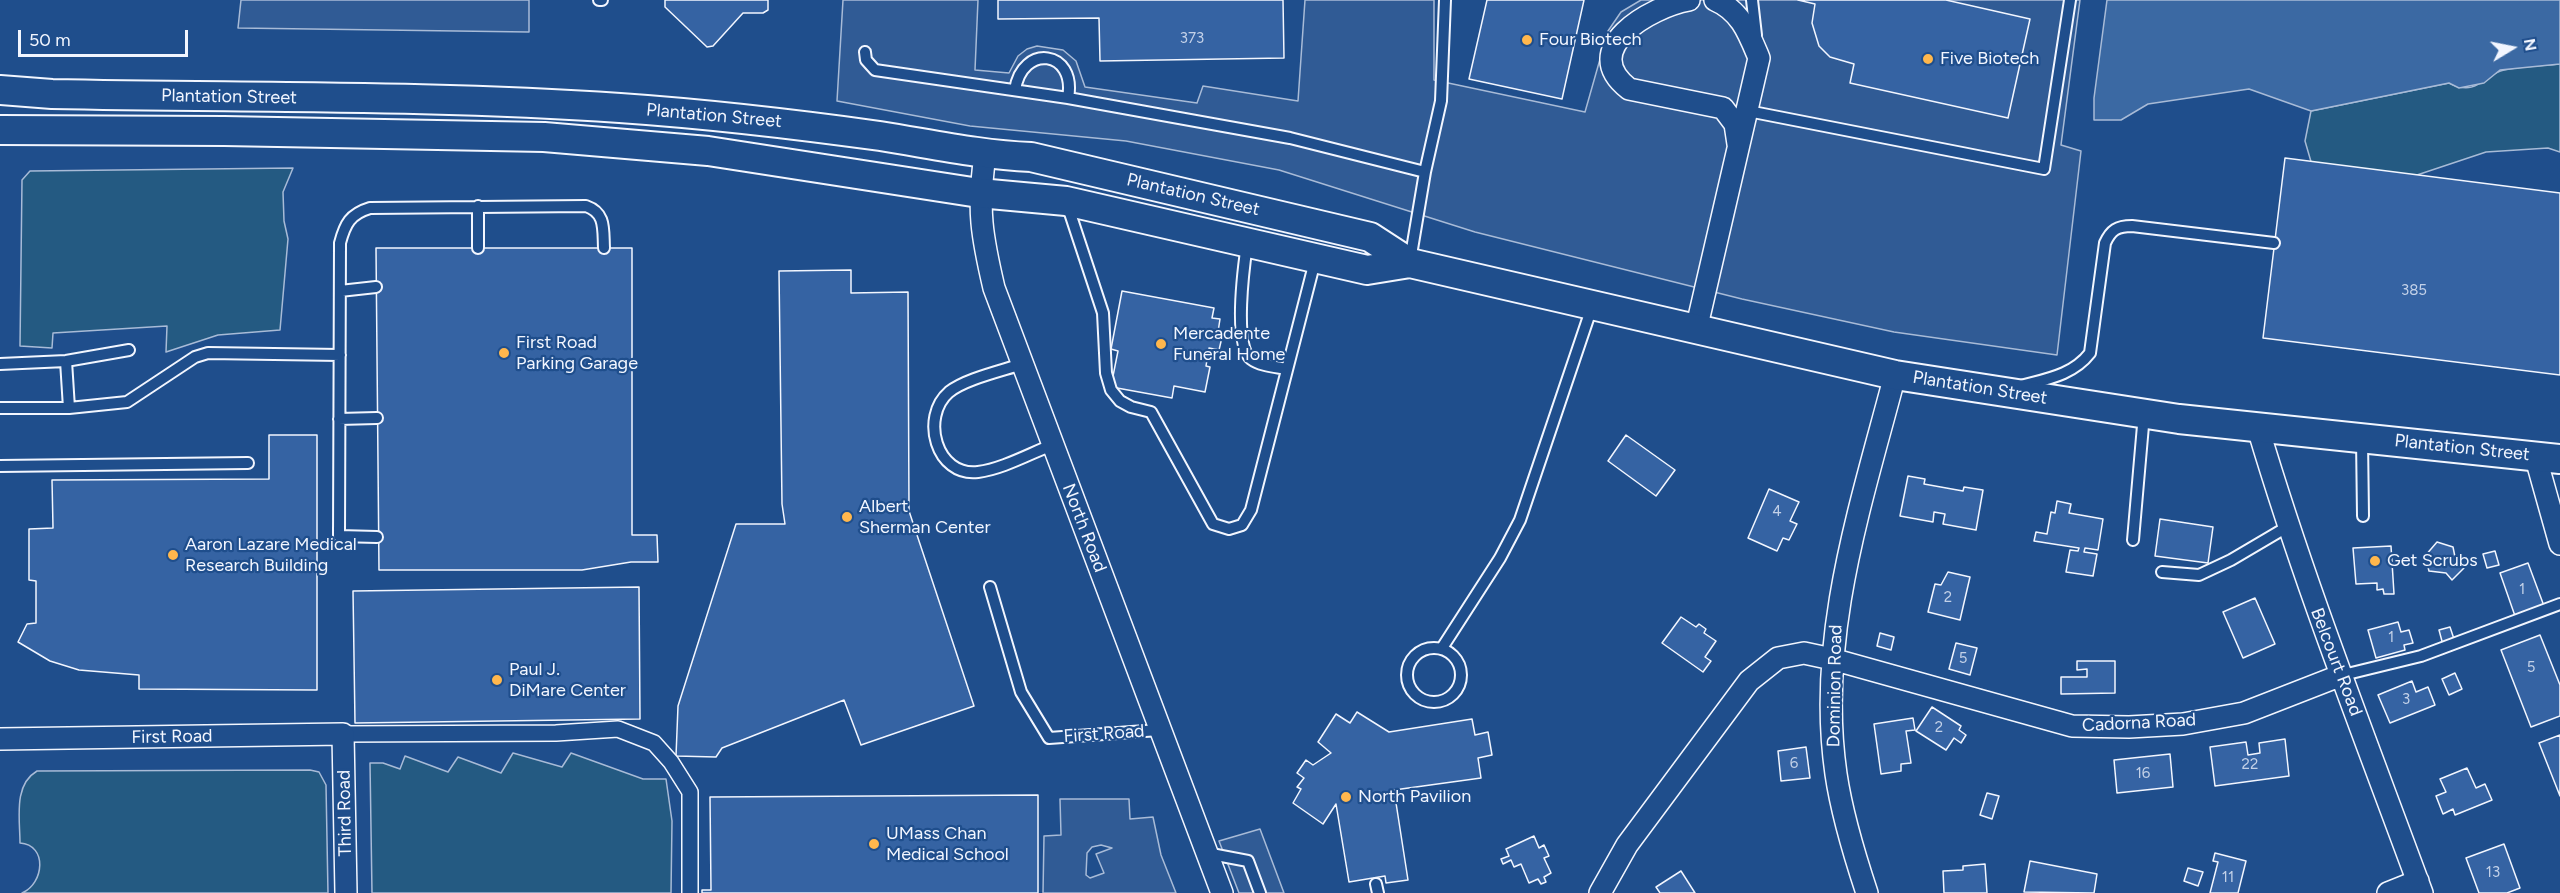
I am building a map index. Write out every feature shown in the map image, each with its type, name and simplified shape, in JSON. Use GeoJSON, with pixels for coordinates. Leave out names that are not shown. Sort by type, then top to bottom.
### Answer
{"type":"FeatureCollection","features":[{"type":"Feature","properties":{"kind":"main road","name":"Plantation Street"},"geometry":{"type":"LineString","coordinates":[[0,90],[63,94],[457,100],[619,108],[764,120],[924,143],[985,156],[1031,157],[1360,234],[1370,237],[1410,263],[1592,307],[1895,375],[2144,414],[2258,428],[2547,457]]}},
{"type":"Feature","properties":{"kind":"main road","name":"Plantation Street"},"geometry":{"type":"LineString","coordinates":[[0,130],[236,131],[560,138],[738,154],[979,193],[1066,201],[1367,270],[1410,263]]}},
{"type":"Feature","properties":{"kind":"street"},"geometry":{"type":"LineString","coordinates":[[1689,0],[1668,4],[1635,22],[1613,49],[1612,70],[1618,81],[1629,90],[1723,108],[1734,124],[1738,144]]}},
{"type":"Feature","properties":{"kind":"street"},"geometry":{"type":"LineString","coordinates":[[1696,330],[1759,58],[1744,22],[1725,4],[1715,0]]}},
{"type":"Feature","properties":{"kind":"street","name":"North Road"},"geometry":{"type":"LineString","coordinates":[[985,156],[979,193],[983,241],[994,288],[1222,893]]}},
{"type":"Feature","properties":{"kind":"street","name":"Dominion Road"},"geometry":{"type":"LineString","coordinates":[[1867,893],[1849,835],[1836,771],[1832,659],[1842,584],[1895,375]]}},
{"type":"Feature","properties":{"kind":"street","name":"Belcourt Road"},"geometry":{"type":"LineString","coordinates":[[2258,428],[2287,527],[2340,676],[2366,738],[2420,887]]}},
{"type":"Feature","properties":{"kind":"street"},"geometry":{"type":"LineString","coordinates":[[2547,457],[2560,544]]}},
{"type":"Feature","properties":{"kind":"street","name":"Cadorna Road"},"geometry":{"type":"LineString","coordinates":[[1600,893],[1627,845],[1749,681],[1778,658],[1804,653],[1832,659],[2072,726],[2128,727],[2183,724],[2244,713],[2340,676]]}},
{"type":"Feature","properties":{"kind":"street"},"geometry":{"type":"LineString","coordinates":[[343,734],[556,733],[618,729],[654,743],[671,762],[690,792],[690,893]]}},
{"type":"Feature","properties":{"kind":"street","name":"First Road"},"geometry":{"type":"LineString","coordinates":[[0,739],[343,734]]}},
{"type":"Feature","properties":{"kind":"street","name":"Third Road"},"geometry":{"type":"LineString","coordinates":[[343,734],[346,893]]}},
{"type":"Feature","properties":{"kind":"street"},"geometry":{"type":"LineString","coordinates":[[2388,893],[2420,887]]}},
{"type":"Feature","properties":{"kind":"lane"},"geometry":{"type":"LineString","coordinates":[[1410,263],[1425,172],[1441,101],[1445,0]]}},
{"type":"Feature","properties":{"kind":"lane"},"geometry":{"type":"LineString","coordinates":[[1752,0],[1759,58]]}},
{"type":"Feature","properties":{"kind":"lane"},"geometry":{"type":"LineString","coordinates":[[1748,111],[2044,170],[2070,0]]}},
{"type":"Feature","properties":{"kind":"lane"},"geometry":{"type":"LineString","coordinates":[[865,52],[866,60],[874,70],[1068,98],[1290,138],[1425,172]]}},
{"type":"Feature","properties":{"kind":"lane"},"geometry":{"type":"LineString","coordinates":[[1015,90],[1021,69],[1034,60],[1052,58],[1066,73],[1070,86],[1068,98]]}},
{"type":"Feature","properties":{"kind":"lane"},"geometry":{"type":"LineString","coordinates":[[1066,201],[1103,313],[1106,373],[1111,390],[1120,401],[1131,407],[1151,412],[1213,524],[1235,528],[1248,519],[1316,257]]}},
{"type":"Feature","properties":{"kind":"lane"},"geometry":{"type":"LineString","coordinates":[[478,206],[478,248]]}},
{"type":"Feature","properties":{"kind":"lane"},"geometry":{"type":"LineString","coordinates":[[377,537],[339,536],[340,243],[347,220],[353,214],[370,208],[586,206],[595,209],[602,216],[604,248]]}},
{"type":"Feature","properties":{"kind":"lane"},"geometry":{"type":"LineString","coordinates":[[2001,392],[2065,374],[2082,363],[2090,353],[2105,243],[2110,232],[2121,226],[2274,243]]}},
{"type":"Feature","properties":{"kind":"lane"},"geometry":{"type":"LineString","coordinates":[[1248,241],[1243,270],[1241,322],[1248,356],[1253,361],[1287,369]]}},
{"type":"Feature","properties":{"kind":"lane"},"geometry":{"type":"LineString","coordinates":[[340,291],[376,287]]}},
{"type":"Feature","properties":{"kind":"lane"},"geometry":{"type":"LineString","coordinates":[[1442,648],[1500,558],[1520,520],[1592,307]]}},
{"type":"Feature","properties":{"kind":"lane"},"geometry":{"type":"LineString","coordinates":[[0,364],[66,361],[129,350]]}},
{"type":"Feature","properties":{"kind":"lane"},"geometry":{"type":"LineString","coordinates":[[0,408],[69,408],[127,402],[195,357],[208,353],[340,355]]}},
{"type":"Feature","properties":{"kind":"lane"},"geometry":{"type":"LineString","coordinates":[[66,361],[69,408]]}},
{"type":"Feature","properties":{"kind":"lane"},"geometry":{"type":"LineString","coordinates":[[1022,364],[950,392],[937,406],[932,423],[937,444],[946,461],[960,470],[977,472],[1052,445]]}},
{"type":"Feature","properties":{"kind":"lane"},"geometry":{"type":"LineString","coordinates":[[2133,540],[2144,414]]}},
{"type":"Feature","properties":{"kind":"lane"},"geometry":{"type":"LineString","coordinates":[[339,419],[376,418]]}},
{"type":"Feature","properties":{"kind":"lane"},"geometry":{"type":"LineString","coordinates":[[2362,438],[2363,516]]}},
{"type":"Feature","properties":{"kind":"lane"},"geometry":{"type":"LineString","coordinates":[[0,466],[248,463]]}},
{"type":"Feature","properties":{"kind":"lane"},"geometry":{"type":"LineString","coordinates":[[2162,572],[2199,575],[2231,560],[2287,527]]}},
{"type":"Feature","properties":{"kind":"lane","name":"First Road"},"geometry":{"type":"LineString","coordinates":[[990,587],[1021,692],[1049,738],[1159,729]]}},
{"type":"Feature","properties":{"kind":"lane"},"geometry":{"type":"LineString","coordinates":[[2340,676],[2421,656],[2560,604]]}},
{"type":"Feature","properties":{"kind":"lane"},"geometry":{"type":"LineString","coordinates":[[1426,648],[1442,648],[1455,657],[1460,666],[1460,683],[1449,697],[1430,702],[1415,694],[1409,686],[1407,668],[1419,652],[1426,648]]}},
{"type":"Feature","properties":{"kind":"lane"},"geometry":{"type":"LineString","coordinates":[[1206,853],[1248,861],[1260,893]]}},
{"type":"Feature","properties":{"kind":"shaded area"},"geometry":{"type":"Polygon","coordinates":[[[241,0],[529,0],[529,32],[238,28],[241,0]]]}},
{"type":"Feature","properties":{"kind":"shaded area"},"geometry":{"type":"Polygon","coordinates":[[[843,0],[978,0],[975,70],[1009,73],[1018,56],[1027,49],[1037,46],[1063,50],[1076,61],[1085,87],[1197,103],[1203,86],[1298,101],[1305,0],[1434,0],[1434,80],[1585,112],[1608,31],[1621,12],[1641,0],[2080,0],[2061,145],[2081,151],[2057,355],[1894,332],[1742,299],[1475,232],[1279,170],[1126,141],[970,126],[837,101],[843,0]]]}},
{"type":"Feature","properties":{"kind":"shaded area"},"geometry":{"type":"Polygon","coordinates":[[[2107,0],[2560,0],[2560,64],[2500,70],[2484,83],[2459,88],[2449,83],[2311,111],[2249,89],[2148,104],[2121,120],[2094,120],[2094,98],[2107,0]]]}},
{"type":"Feature","properties":{"kind":"shaded area"},"geometry":{"type":"Polygon","coordinates":[[[2560,64],[2560,152],[2548,148],[2486,152],[2375,189],[2314,172],[2305,141],[2311,111],[2449,83],[2467,88],[2504,70],[2560,64]]]}},
{"type":"Feature","properties":{"kind":"shaded area"},"geometry":{"type":"Polygon","coordinates":[[[293,168],[283,192],[284,221],[288,239],[280,330],[218,335],[166,352],[167,326],[53,333],[52,348],[20,346],[22,180],[30,171],[293,168]]]}},
{"type":"Feature","properties":{"kind":"shaded area"},"geometry":{"type":"Polygon","coordinates":[[[513,753],[562,767],[571,753],[643,779],[666,779],[672,821],[671,893],[372,893],[370,763],[383,763],[400,769],[405,756],[448,772],[458,757],[501,773],[513,753]]]}},
{"type":"Feature","properties":{"kind":"shaded area"},"geometry":{"type":"Polygon","coordinates":[[[310,770],[319,772],[326,785],[328,893],[22,893],[35,882],[40,865],[35,850],[29,845],[20,843],[19,824],[21,794],[24,785],[37,771],[310,770]]]}},
{"type":"Feature","properties":{"kind":"shaded area"},"geometry":{"type":"Polygon","coordinates":[[[1060,799],[1129,799],[1130,819],[1153,817],[1161,855],[1176,893],[1043,893],[1044,836],[1061,835],[1060,799]],[[1101,845],[1092,847],[1087,853],[1086,875],[1090,878],[1104,873],[1096,854],[1112,848],[1101,845]]]}},
{"type":"Feature","properties":{"kind":"shaded area"},"geometry":{"type":"Polygon","coordinates":[[[1260,829],[1284,893],[1239,893],[1219,841],[1260,829]]]}},
{"type":"Feature","properties":{"kind":"building"},"geometry":{"type":"Polygon","coordinates":[[[665,0],[768,0],[768,10],[763,13],[743,13],[713,46],[707,47],[665,7],[665,0]]]}},
{"type":"Feature","properties":{"kind":"building"},"geometry":{"type":"Polygon","coordinates":[[[998,0],[1283,0],[1284,58],[1100,61],[1099,18],[998,19],[998,0]]]}},
{"type":"Feature","properties":{"kind":"building","name":"Four Biotech"},"geometry":{"type":"Polygon","coordinates":[[[1487,0],[1584,0],[1562,99],[1469,79],[1487,0]]]}},
{"type":"Feature","properties":{"kind":"building","name":"Five Biotech"},"geometry":{"type":"Polygon","coordinates":[[[1798,0],[1946,0],[2030,19],[2008,118],[1850,83],[1854,64],[1830,57],[1819,46],[1812,23],[1815,4],[1798,0]]]}},
{"type":"Feature","properties":{"kind":"building"},"geometry":{"type":"Polygon","coordinates":[[[2285,158],[2560,193],[2560,375],[2263,338],[2285,158]]]}},
{"type":"Feature","properties":{"kind":"building","name":"First Road Parking Garage"},"geometry":{"type":"Polygon","coordinates":[[[376,248],[632,248],[632,535],[657,535],[658,562],[631,562],[582,570],[379,570],[376,248]]]}},
{"type":"Feature","properties":{"kind":"building","name":"Albert Sherman Center"},"geometry":{"type":"Polygon","coordinates":[[[851,270],[851,293],[908,292],[909,511],[974,706],[861,745],[844,700],[722,748],[716,757],[676,756],[678,706],[736,524],[785,524],[782,504],[779,271],[851,270]]]}},
{"type":"Feature","properties":{"kind":"building"},"geometry":{"type":"Polygon","coordinates":[[[1122,291],[1214,308],[1212,318],[1220,319],[1218,332],[1223,333],[1219,350],[1209,348],[1206,366],[1210,367],[1205,392],[1174,386],[1172,398],[1117,388],[1112,381],[1118,351],[1111,349],[1122,291]]]}},
{"type":"Feature","properties":{"kind":"building","name":"Aaron Lazare Medical Research Building"},"geometry":{"type":"Polygon","coordinates":[[[269,435],[317,435],[317,690],[139,689],[139,675],[79,670],[50,661],[18,642],[27,624],[36,623],[36,581],[29,580],[29,529],[53,528],[52,480],[269,479],[269,435]]]}},
{"type":"Feature","properties":{"kind":"building"},"geometry":{"type":"Polygon","coordinates":[[[1626,435],[1675,470],[1656,496],[1608,461],[1626,435]]]}},
{"type":"Feature","properties":{"kind":"building"},"geometry":{"type":"Polygon","coordinates":[[[1908,476],[1925,479],[1924,484],[1963,491],[1964,487],[1983,490],[1976,530],[1943,524],[1945,514],[1934,512],[1933,522],[1900,516],[1908,476]]]}},
{"type":"Feature","properties":{"kind":"building"},"geometry":{"type":"Polygon","coordinates":[[[1769,489],[1799,502],[1790,521],[1797,524],[1789,540],[1783,538],[1777,551],[1748,538],[1769,489]]]}},
{"type":"Feature","properties":{"kind":"building"},"geometry":{"type":"Polygon","coordinates":[[[2057,501],[2071,504],[2069,513],[2103,519],[2098,550],[2085,548],[2084,552],[2097,554],[2093,576],[2066,572],[2070,550],[2078,551],[2079,548],[2034,541],[2036,532],[2047,534],[2051,512],[2055,513],[2057,501]]]}},
{"type":"Feature","properties":{"kind":"building"},"geometry":{"type":"Polygon","coordinates":[[[2160,519],[2213,527],[2208,563],[2155,556],[2160,519]]]}},
{"type":"Feature","properties":{"kind":"building"},"geometry":{"type":"Polygon","coordinates":[[[2437,542],[2453,547],[2456,562],[2464,568],[2452,580],[2446,573],[2429,571],[2425,556],[2437,542]]]}},
{"type":"Feature","properties":{"kind":"building"},"geometry":{"type":"Polygon","coordinates":[[[2391,546],[2394,594],[2384,594],[2383,589],[2377,590],[2377,583],[2356,584],[2353,548],[2391,546]]]}},
{"type":"Feature","properties":{"kind":"building"},"geometry":{"type":"Polygon","coordinates":[[[2495,551],[2499,565],[2487,568],[2483,554],[2495,551]]]}},
{"type":"Feature","properties":{"kind":"building"},"geometry":{"type":"Polygon","coordinates":[[[2528,563],[2544,606],[2515,616],[2500,573],[2528,563]]]}},
{"type":"Feature","properties":{"kind":"building"},"geometry":{"type":"Polygon","coordinates":[[[1948,572],[1970,577],[1960,620],[1928,612],[1935,584],[1941,585],[1948,572]]]}},
{"type":"Feature","properties":{"kind":"building","name":"Paul J. DiMare Center"},"geometry":{"type":"Polygon","coordinates":[[[639,587],[640,719],[355,723],[353,591],[639,587]]]}},
{"type":"Feature","properties":{"kind":"building"},"geometry":{"type":"Polygon","coordinates":[[[2255,598],[2275,644],[2243,658],[2223,612],[2255,598]]]}},
{"type":"Feature","properties":{"kind":"building"},"geometry":{"type":"Polygon","coordinates":[[[1681,617],[1696,627],[1699,624],[1706,629],[1704,633],[1716,641],[1705,657],[1711,661],[1703,672],[1662,643],[1681,617]]]}},
{"type":"Feature","properties":{"kind":"building"},"geometry":{"type":"Polygon","coordinates":[[[2398,622],[2401,632],[2409,630],[2413,643],[2404,645],[2405,650],[2376,658],[2368,630],[2398,622]]]}},
{"type":"Feature","properties":{"kind":"building"},"geometry":{"type":"Polygon","coordinates":[[[2450,627],[2455,642],[2443,645],[2439,630],[2450,627]]]}},
{"type":"Feature","properties":{"kind":"building"},"geometry":{"type":"Polygon","coordinates":[[[1880,633],[1894,637],[1891,650],[1877,646],[1880,633]]]}},
{"type":"Feature","properties":{"kind":"building"},"geometry":{"type":"Polygon","coordinates":[[[2540,635],[2560,685],[2560,716],[2531,727],[2501,650],[2540,635]]]}},
{"type":"Feature","properties":{"kind":"building"},"geometry":{"type":"Polygon","coordinates":[[[1956,643],[1977,648],[1970,675],[1949,669],[1956,643]]]}},
{"type":"Feature","properties":{"kind":"building"},"geometry":{"type":"Polygon","coordinates":[[[2077,661],[2115,661],[2115,693],[2061,694],[2061,677],[2087,677],[2087,669],[2077,670],[2077,661]]]}},
{"type":"Feature","properties":{"kind":"building"},"geometry":{"type":"Polygon","coordinates":[[[2455,673],[2462,689],[2449,695],[2442,679],[2455,673]]]}},
{"type":"Feature","properties":{"kind":"building"},"geometry":{"type":"Polygon","coordinates":[[[2412,681],[2416,692],[2428,687],[2435,705],[2390,723],[2378,695],[2412,681]]]}},
{"type":"Feature","properties":{"kind":"building"},"geometry":{"type":"Polygon","coordinates":[[[1932,707],[1961,726],[1959,730],[1966,735],[1961,743],[1954,738],[1946,750],[1916,731],[1932,707]]]}},
{"type":"Feature","properties":{"kind":"building","name":"North Pavilion"},"geometry":{"type":"Polygon","coordinates":[[[1357,712],[1389,732],[1472,719],[1475,735],[1488,732],[1492,755],[1478,758],[1481,778],[1394,790],[1408,880],[1386,883],[1385,876],[1349,882],[1336,804],[1323,824],[1293,803],[1301,789],[1297,787],[1304,778],[1297,773],[1306,760],[1313,765],[1331,753],[1318,742],[1336,714],[1350,723],[1357,712]]]}},
{"type":"Feature","properties":{"kind":"building"},"geometry":{"type":"Polygon","coordinates":[[[1913,718],[1915,730],[1906,731],[1911,763],[1901,764],[1901,771],[1881,774],[1874,724],[1913,718]]]}},
{"type":"Feature","properties":{"kind":"building"},"geometry":{"type":"Polygon","coordinates":[[[2560,735],[2560,796],[2539,743],[2560,735]]]}},
{"type":"Feature","properties":{"kind":"building"},"geometry":{"type":"Polygon","coordinates":[[[2285,739],[2289,776],[2215,786],[2210,747],[2246,742],[2248,755],[2260,753],[2259,743],[2285,739]]]}},
{"type":"Feature","properties":{"kind":"building"},"geometry":{"type":"Polygon","coordinates":[[[1806,747],[1810,778],[1781,781],[1778,751],[1806,747]]]}},
{"type":"Feature","properties":{"kind":"building"},"geometry":{"type":"Polygon","coordinates":[[[2170,754],[2173,787],[2117,793],[2114,760],[2170,754]]]}},
{"type":"Feature","properties":{"kind":"building"},"geometry":{"type":"Polygon","coordinates":[[[2467,768],[2476,788],[2485,784],[2492,800],[2455,815],[2453,809],[2443,814],[2436,796],[2446,792],[2440,779],[2467,768]]]}},
{"type":"Feature","properties":{"kind":"building"},"geometry":{"type":"Polygon","coordinates":[[[1987,793],[1999,796],[1992,819],[1980,815],[1987,793]]]}},
{"type":"Feature","properties":{"kind":"building","name":"UMass Chan Medical School"},"geometry":{"type":"Polygon","coordinates":[[[1038,795],[1038,893],[702,893],[702,890],[711,890],[710,797],[1038,795]]]}},
{"type":"Feature","properties":{"kind":"building"},"geometry":{"type":"Polygon","coordinates":[[[1534,836],[1539,848],[1544,845],[1549,856],[1544,858],[1551,873],[1544,877],[1546,882],[1541,884],[1538,879],[1529,883],[1521,864],[1514,867],[1511,860],[1503,864],[1501,859],[1509,856],[1506,849],[1534,836]]]}},
{"type":"Feature","properties":{"kind":"building"},"geometry":{"type":"Polygon","coordinates":[[[2504,844],[2520,888],[2507,893],[2479,893],[2466,858],[2504,844]]]}},
{"type":"Feature","properties":{"kind":"building"},"geometry":{"type":"Polygon","coordinates":[[[2215,853],[2246,861],[2238,893],[2210,893],[2218,862],[2213,861],[2215,853]]]}},
{"type":"Feature","properties":{"kind":"building"},"geometry":{"type":"Polygon","coordinates":[[[2030,861],[2097,874],[2094,893],[2024,892],[2030,861]]]}},
{"type":"Feature","properties":{"kind":"building"},"geometry":{"type":"Polygon","coordinates":[[[1985,864],[1987,893],[1944,893],[1943,871],[1963,870],[1963,866],[1985,864]]]}},
{"type":"Feature","properties":{"kind":"building"},"geometry":{"type":"Polygon","coordinates":[[[2188,868],[2203,872],[2198,886],[2184,881],[2188,868]]]}},
{"type":"Feature","properties":{"kind":"building"},"geometry":{"type":"Polygon","coordinates":[[[1681,871],[1695,893],[1660,893],[1656,887],[1681,871]]]}},
{"type":"Feature","properties":{"kind":"place","name":"Four Biotech"},"geometry":{"type":"Point","coordinates":[1527,40]}},
{"type":"Feature","properties":{"kind":"place","name":"Five Biotech"},"geometry":{"type":"Point","coordinates":[1928,59]}},
{"type":"Feature","properties":{"kind":"place","name":"Mercadente Funeral Home"},"geometry":{"type":"Point","coordinates":[1161,344]}},
{"type":"Feature","properties":{"kind":"place","name":"First Road Parking Garage"},"geometry":{"type":"Point","coordinates":[504,353]}},
{"type":"Feature","properties":{"kind":"place","name":"Albert Sherman Center"},"geometry":{"type":"Point","coordinates":[847,517]}},
{"type":"Feature","properties":{"kind":"place","name":"Aaron Lazare Medical Research Building"},"geometry":{"type":"Point","coordinates":[173,555]}},
{"type":"Feature","properties":{"kind":"place","name":"Get Scrubs"},"geometry":{"type":"Point","coordinates":[2375,561]}},
{"type":"Feature","properties":{"kind":"place","name":"Paul J. DiMare Center"},"geometry":{"type":"Point","coordinates":[497,680]}},
{"type":"Feature","properties":{"kind":"place","name":"North Pavilion"},"geometry":{"type":"Point","coordinates":[1346,797]}},
{"type":"Feature","properties":{"kind":"place","name":"UMass Chan Medical School"},"geometry":{"type":"Point","coordinates":[874,844]}}]}
